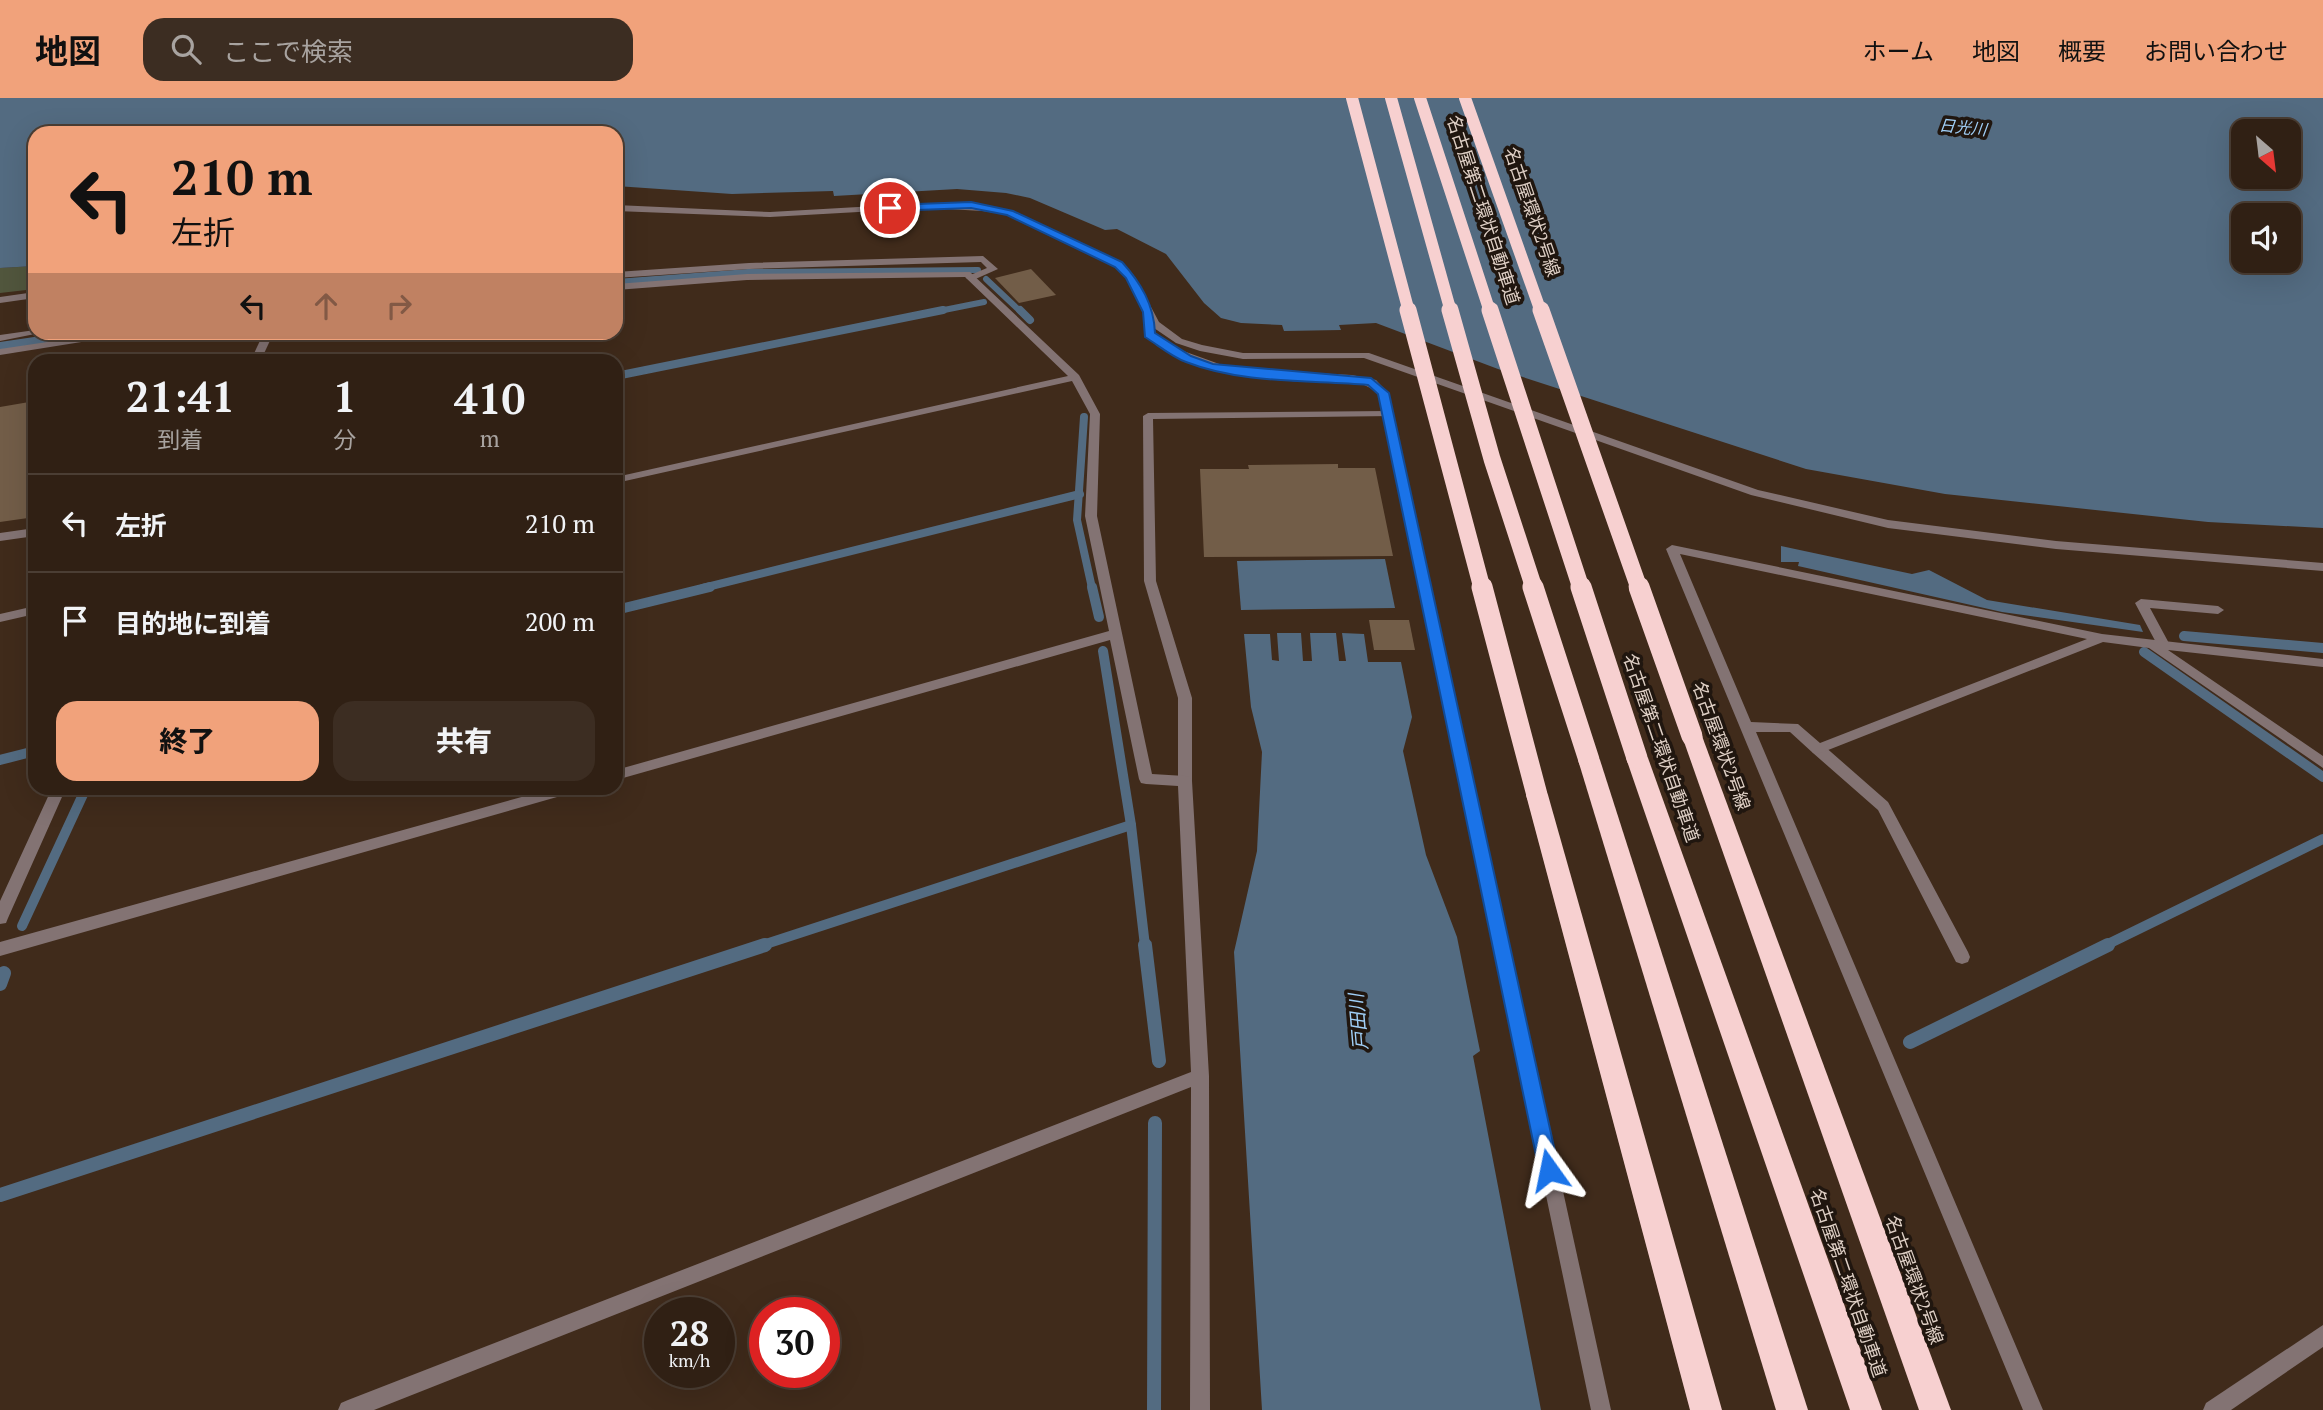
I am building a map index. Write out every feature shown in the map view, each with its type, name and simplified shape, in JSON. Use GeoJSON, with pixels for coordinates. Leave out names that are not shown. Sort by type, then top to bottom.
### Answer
{"type":"FeatureCollection","features":[{"type":"Feature","properties":{"kind":"highway"},"geometry":{"type":"LineString","coordinates":[[1352,98],[1537,795],[1706,1410]]}},
{"type":"Feature","properties":{"kind":"highway"},"geometry":{"type":"LineString","coordinates":[[1391,98],[1492,459],[1792,1410]]}},
{"type":"Feature","properties":{"kind":"highway","name":"名古屋第二環状自動車道"},"geometry":{"type":"LineString","coordinates":[[1420,98],[1637,758],[1866,1410]]}},
{"type":"Feature","properties":{"kind":"highway","name":"名古屋環状2号線"},"geometry":{"type":"LineString","coordinates":[[1465,98],[1935,1410]]}},
{"type":"Feature","properties":{"kind":"highway"},"geometry":{"type":"LineString","coordinates":[[1830,1304],[1871,1410]]}},
{"type":"Feature","properties":{"kind":"street"},"geometry":{"type":"LineString","coordinates":[[623,208],[744,215],[938,205],[1010,213],[1119,264],[1130,277],[1156,324],[1179,341],[1200,348],[1243,356],[1365,355],[1755,493],[1888,524],[2056,545],[2323,567]]}},
{"type":"Feature","properties":{"kind":"street"},"geometry":{"type":"LineString","coordinates":[[623,275],[749,266],[983,259],[993,269],[971,278]]}},
{"type":"Feature","properties":{"kind":"street"},"geometry":{"type":"LineString","coordinates":[[623,286],[747,277],[967,274],[1075,377],[1096,414],[1091,516],[1146,779],[1185,781]]}},
{"type":"Feature","properties":{"kind":"street"},"geometry":{"type":"LineString","coordinates":[[0,300],[28,296]]}},
{"type":"Feature","properties":{"kind":"street"},"geometry":{"type":"LineString","coordinates":[[1149,312],[1149,335],[1187,359],[1211,368],[1371,382],[1383,393],[1601,1410]]}},
{"type":"Feature","properties":{"kind":"street"},"geometry":{"type":"LineString","coordinates":[[0,338],[28,334]]}},
{"type":"Feature","properties":{"kind":"street"},"geometry":{"type":"LineString","coordinates":[[0,352],[83,340]]}},
{"type":"Feature","properties":{"kind":"street"},"geometry":{"type":"LineString","coordinates":[[623,478],[1075,377]]}},
{"type":"Feature","properties":{"kind":"street"},"geometry":{"type":"LineString","coordinates":[[1200,1410],[1200,1076],[1185,781],[1185,698],[1150,581],[1148,416],[1389,414]]}},
{"type":"Feature","properties":{"kind":"street"},"geometry":{"type":"LineString","coordinates":[[0,537],[28,533]]}},
{"type":"Feature","properties":{"kind":"street"},"geometry":{"type":"LineString","coordinates":[[2033,1410],[1672,549],[2102,638],[2323,663]]}},
{"type":"Feature","properties":{"kind":"street"},"geometry":{"type":"LineString","coordinates":[[2218,610],[2141,603],[2160,646],[2323,762]]}},
{"type":"Feature","properties":{"kind":"street"},"geometry":{"type":"LineString","coordinates":[[0,618],[28,612]]}},
{"type":"Feature","properties":{"kind":"street"},"geometry":{"type":"LineString","coordinates":[[623,773],[1115,634]]}},
{"type":"Feature","properties":{"kind":"street"},"geometry":{"type":"LineString","coordinates":[[1818,749],[2102,638]]}},
{"type":"Feature","properties":{"kind":"street"},"geometry":{"type":"LineString","coordinates":[[1746,727],[1793,727],[1883,806],[1962,957]]}},
{"type":"Feature","properties":{"kind":"street"},"geometry":{"type":"LineString","coordinates":[[0,918],[56,795]]}},
{"type":"Feature","properties":{"kind":"street"},"geometry":{"type":"LineString","coordinates":[[0,949],[546,795]]}},
{"type":"Feature","properties":{"kind":"street"},"geometry":{"type":"LineString","coordinates":[[348,1410],[1200,1076]]}},
{"type":"Feature","properties":{"kind":"street"},"geometry":{"type":"LineString","coordinates":[[2213,1410],[2323,1335]]}},
{"type":"Feature","properties":{"kind":"green space"},"geometry":{"type":"Polygon","coordinates":[[[28,266],[28,290],[0,293],[0,268],[28,266]]]}},
{"type":"Feature","properties":{"kind":"water","name":"日光川"},"geometry":{"type":"Polygon","coordinates":[[[0,98],[2323,98],[2323,528],[2208,522],[1945,494],[1806,469],[1498,369],[1376,323],[1339,325],[1341,330],[1284,331],[1282,325],[1241,323],[1221,318],[1204,303],[1166,254],[1117,229],[1105,230],[1030,198],[1006,193],[957,189],[834,196],[833,191],[732,194],[623,186],[623,126],[28,126],[28,266],[0,268],[0,98]]]}},
{"type":"Feature","properties":{"kind":"water"},"geometry":{"type":"Polygon","coordinates":[[[1781,546],[1912,574],[1929,570],[1987,600],[2140,625],[2143,632],[2002,612],[1798,566],[1799,562],[1781,562],[1781,546]]]}},
{"type":"Feature","properties":{"kind":"water"},"geometry":{"type":"Polygon","coordinates":[[[1385,559],[1395,608],[1241,610],[1237,561],[1385,559]]]}},
{"type":"Feature","properties":{"kind":"water","name":"戸田川"},"geometry":{"type":"Polygon","coordinates":[[[1277,633],[1301,633],[1303,661],[1312,661],[1310,633],[1336,633],[1339,661],[1346,661],[1342,633],[1364,634],[1368,662],[1401,662],[1412,717],[1403,751],[1426,855],[1457,937],[1480,1051],[1473,1056],[1541,1410],[1262,1410],[1234,952],[1257,851],[1262,752],[1251,707],[1244,634],[1270,634],[1272,660],[1279,661],[1277,633]]]}},
{"type":"Feature","properties":{"kind":"building"},"geometry":{"type":"Polygon","coordinates":[[[1031,269],[1056,295],[1019,303],[995,278],[1031,269]]]}},
{"type":"Feature","properties":{"kind":"building"},"geometry":{"type":"Polygon","coordinates":[[[28,402],[28,518],[0,522],[0,407],[28,402]]]}},
{"type":"Feature","properties":{"kind":"building"},"geometry":{"type":"Polygon","coordinates":[[[1338,464],[1338,468],[1375,468],[1393,556],[1204,557],[1200,469],[1249,469],[1248,465],[1338,464]]]}},
{"type":"Feature","properties":{"kind":"building"},"geometry":{"type":"Polygon","coordinates":[[[1369,620],[1409,620],[1415,650],[1374,650],[1369,620]]]}},
{"type":"Feature","properties":{"kind":"waterway"},"geometry":{"type":"LineString","coordinates":[[623,281],[748,272],[978,270]]}},
{"type":"Feature","properties":{"kind":"waterway"},"geometry":{"type":"LineString","coordinates":[[986,279],[1021,312]]}},
{"type":"Feature","properties":{"kind":"waterway"},"geometry":{"type":"LineString","coordinates":[[934,312],[984,302]]}},
{"type":"Feature","properties":{"kind":"waterway"},"geometry":{"type":"LineString","coordinates":[[623,375],[943,310]]}},
{"type":"Feature","properties":{"kind":"waterway"},"geometry":{"type":"LineString","coordinates":[[1020,310],[1030,320]]}},
{"type":"Feature","properties":{"kind":"waterway"},"geometry":{"type":"LineString","coordinates":[[0,346],[41,340]]}},
{"type":"Feature","properties":{"kind":"waterway"},"geometry":{"type":"LineString","coordinates":[[1079,494],[1084,417]]}},
{"type":"Feature","properties":{"kind":"waterway"},"geometry":{"type":"LineString","coordinates":[[703,588],[1079,494]]}},
{"type":"Feature","properties":{"kind":"waterway"},"geometry":{"type":"LineString","coordinates":[[1079,494],[1077,520],[1092,588]]}},
{"type":"Feature","properties":{"kind":"waterway"},"geometry":{"type":"LineString","coordinates":[[623,608],[710,587]]}},
{"type":"Feature","properties":{"kind":"waterway"},"geometry":{"type":"LineString","coordinates":[[1092,587],[1099,617]]}},
{"type":"Feature","properties":{"kind":"waterway"},"geometry":{"type":"LineString","coordinates":[[2184,636],[2323,648]]}},
{"type":"Feature","properties":{"kind":"waterway"},"geometry":{"type":"LineString","coordinates":[[1103,651],[1131,825]]}},
{"type":"Feature","properties":{"kind":"waterway"},"geometry":{"type":"LineString","coordinates":[[2144,652],[2323,777]]}},
{"type":"Feature","properties":{"kind":"waterway"},"geometry":{"type":"LineString","coordinates":[[0,760],[28,753]]}},
{"type":"Feature","properties":{"kind":"waterway"},"geometry":{"type":"LineString","coordinates":[[22,926],[83,795]]}},
{"type":"Feature","properties":{"kind":"waterway"},"geometry":{"type":"LineString","coordinates":[[760,946],[1131,825]]}},
{"type":"Feature","properties":{"kind":"waterway"},"geometry":{"type":"LineString","coordinates":[[1131,825],[1145,946]]}},
{"type":"Feature","properties":{"kind":"waterway"},"geometry":{"type":"LineString","coordinates":[[2104,946],[2323,839]]}},
{"type":"Feature","properties":{"kind":"waterway"},"geometry":{"type":"LineString","coordinates":[[0,1195],[765,945]]}},
{"type":"Feature","properties":{"kind":"waterway"},"geometry":{"type":"LineString","coordinates":[[1145,945],[1159,1061]]}},
{"type":"Feature","properties":{"kind":"waterway"},"geometry":{"type":"LineString","coordinates":[[1910,1042],[2108,945]]}},
{"type":"Feature","properties":{"kind":"waterway"},"geometry":{"type":"LineString","coordinates":[[0,984],[4,973]]}},
{"type":"Feature","properties":{"kind":"waterway"},"geometry":{"type":"LineString","coordinates":[[1154,1410],[1155,1123]]}},
{"type":"Feature","properties":{"kind":"route"},"geometry":{"type":"LineString","coordinates":[[890,208],[971,205],[1010,213],[1119,264],[1130,277],[1149,312],[1149,335],[1164,347],[1187,359],[1211,368],[1371,382],[1383,393],[1549,1170]]}}]}
